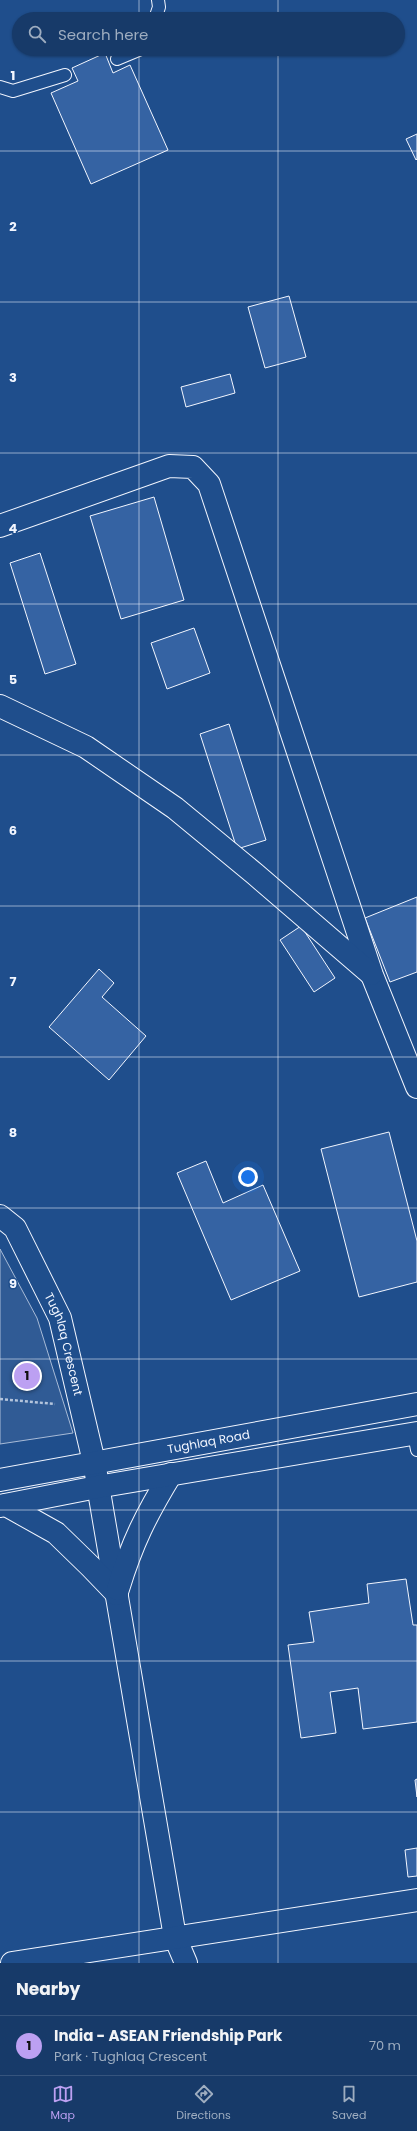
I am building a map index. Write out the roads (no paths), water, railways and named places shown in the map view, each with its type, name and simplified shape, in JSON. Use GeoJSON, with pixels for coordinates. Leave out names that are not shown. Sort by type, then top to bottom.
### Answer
{"type":"FeatureCollection","features":[{"type":"Feature","properties":{"kind":"street"},"geometry":{"type":"LineString","coordinates":[[0,526],[169,466],[193,466],[208,484],[372,975],[417,1087]]}},
{"type":"Feature","properties":{"kind":"street"},"geometry":{"type":"LineString","coordinates":[[0,706],[86,747],[175,808],[256,874],[372,975]]}},
{"type":"Feature","properties":{"kind":"street","name":"Tughlaq Crescent"},"geometry":{"type":"LineString","coordinates":[[0,1216],[15,1228],[60,1318],[94,1462],[97,1487],[105,1523],[175,1937],[186,1963]]}},
{"type":"Feature","properties":{"kind":"street","name":"Tughlaq Road"},"geometry":{"type":"LineString","coordinates":[[0,1480],[417,1404]]}},
{"type":"Feature","properties":{"kind":"street"},"geometry":{"type":"LineString","coordinates":[[3,1505],[171,1474],[416,1439]]}},
{"type":"Feature","properties":{"kind":"street"},"geometry":{"type":"LineString","coordinates":[[117,1594],[129,1554],[144,1518],[171,1474]]}},
{"type":"Feature","properties":{"kind":"street"},"geometry":{"type":"LineString","coordinates":[[3,1505],[56,1533],[92,1567],[117,1594]]}},
{"type":"Feature","properties":{"kind":"street"},"geometry":{"type":"LineString","coordinates":[[12,1963],[417,1900]]}},
{"type":"Feature","properties":{"kind":"lane"},"geometry":{"type":"LineString","coordinates":[[157,12],[159,7],[158,0]]}},
{"type":"Feature","properties":{"kind":"lane"},"geometry":{"type":"LineString","coordinates":[[117,59],[124,56]]}},
{"type":"Feature","properties":{"kind":"lane"},"geometry":{"type":"LineString","coordinates":[[0,87],[13,91],[65,75]]}},
{"type":"Feature","properties":{"kind":"place","name":"India - ASEAN Friendship Park"},"geometry":{"type":"Point","coordinates":[27,1376]}}]}
